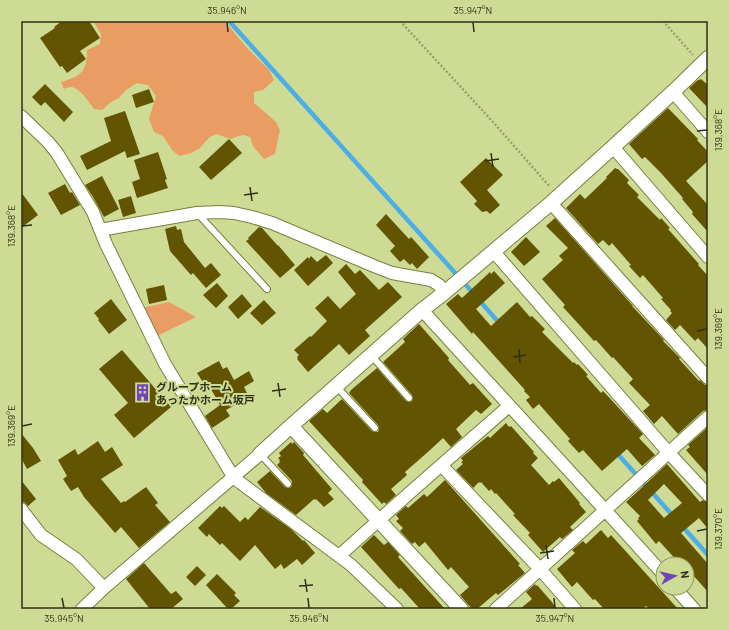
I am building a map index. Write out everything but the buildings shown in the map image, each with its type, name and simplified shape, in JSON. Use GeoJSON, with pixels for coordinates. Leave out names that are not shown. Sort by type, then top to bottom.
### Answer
{"type":"FeatureCollection","features":[{"type":"Feature","properties":{"kind":"street"},"geometry":{"type":"LineString","coordinates":[[82,609],[104,588],[234,478],[422,310],[444,294],[494,252],[613,148],[705,61]]}},
{"type":"Feature","properties":{"kind":"street"},"geometry":{"type":"LineString","coordinates":[[673,92],[708,132]]}},
{"type":"Feature","properties":{"kind":"street"},"geometry":{"type":"LineString","coordinates":[[21,116],[48,142],[57,154],[92,212],[164,364],[234,478],[240,484],[351,565],[397,609]]}},
{"type":"Feature","properties":{"kind":"street"},"geometry":{"type":"LineString","coordinates":[[613,148],[708,257]]}},
{"type":"Feature","properties":{"kind":"street"},"geometry":{"type":"LineString","coordinates":[[554,199],[708,378]]}},
{"type":"Feature","properties":{"kind":"street"},"geometry":{"type":"LineString","coordinates":[[100,230],[197,213],[234,213],[272,223],[392,273],[431,280],[439,285],[444,294]]}},
{"type":"Feature","properties":{"kind":"street"},"geometry":{"type":"LineString","coordinates":[[494,252],[668,452],[708,495]]}},
{"type":"Feature","properties":{"kind":"street"},"geometry":{"type":"LineString","coordinates":[[422,310],[655,565]]}},
{"type":"Feature","properties":{"kind":"street"},"geometry":{"type":"LineString","coordinates":[[339,556],[509,406]]}},
{"type":"Feature","properties":{"kind":"street"},"geometry":{"type":"LineString","coordinates":[[496,609],[708,416]]}},
{"type":"Feature","properties":{"kind":"street"},"geometry":{"type":"LineString","coordinates":[[291,426],[461,609]]}},
{"type":"Feature","properties":{"kind":"street"},"geometry":{"type":"LineString","coordinates":[[442,466],[576,609]]}},
{"type":"Feature","properties":{"kind":"street"},"geometry":{"type":"LineString","coordinates":[[21,509],[41,535],[76,560],[104,588]]}},
{"type":"Feature","properties":{"kind":"street"},"geometry":{"type":"LineString","coordinates":[[682,596],[694,609]]}},
{"type":"Feature","properties":{"kind":"lane"},"geometry":{"type":"LineString","coordinates":[[197,213],[267,289]]}},
{"type":"Feature","properties":{"kind":"lane"},"geometry":{"type":"LineString","coordinates":[[371,355],[408,398]]}},
{"type":"Feature","properties":{"kind":"lane"},"geometry":{"type":"LineString","coordinates":[[336,386],[375,428]]}},
{"type":"Feature","properties":{"kind":"lane"},"geometry":{"type":"LineString","coordinates":[[260,454],[288,484]]}},
{"type":"Feature","properties":{"kind":"path"},"geometry":{"type":"LineString","coordinates":[[400,21],[493,122],[554,199]]}},
{"type":"Feature","properties":{"kind":"path"},"geometry":{"type":"LineString","coordinates":[[663,21],[705,61]]}},
{"type":"Feature","properties":{"kind":"shaded area"},"geometry":{"type":"Polygon","coordinates":[[[93,21],[225,21],[246,47],[269,70],[274,80],[263,90],[254,92],[254,103],[276,122],[280,130],[275,154],[264,159],[253,146],[250,137],[244,135],[231,139],[216,134],[210,137],[200,148],[191,153],[179,156],[172,150],[163,136],[154,132],[149,119],[156,96],[148,85],[137,83],[102,110],[94,109],[78,90],[70,87],[64,89],[61,82],[82,72],[86,63],[87,50],[100,44],[101,34],[93,21]]]}},
{"type":"Feature","properties":{"kind":"shaded area"},"geometry":{"type":"Polygon","coordinates":[[[169,302],[196,317],[155,337],[142,308],[169,302]]]}},
{"type":"Feature","properties":{"kind":"waterway"},"geometry":{"type":"LineString","coordinates":[[229,21],[474,294]]}},
{"type":"Feature","properties":{"kind":"waterway"},"geometry":{"type":"LineString","coordinates":[[479,300],[500,324]]}},
{"type":"Feature","properties":{"kind":"waterway"},"geometry":{"type":"LineString","coordinates":[[615,451],[674,517]]}},
{"type":"Feature","properties":{"kind":"waterway"},"geometry":{"type":"LineString","coordinates":[[682,526],[708,555]]}},
{"type":"Feature","properties":{"kind":"place","name":"グループホーム あったかホーム坂戸"},"geometry":{"type":"Point","coordinates":[143,392]}}]}
